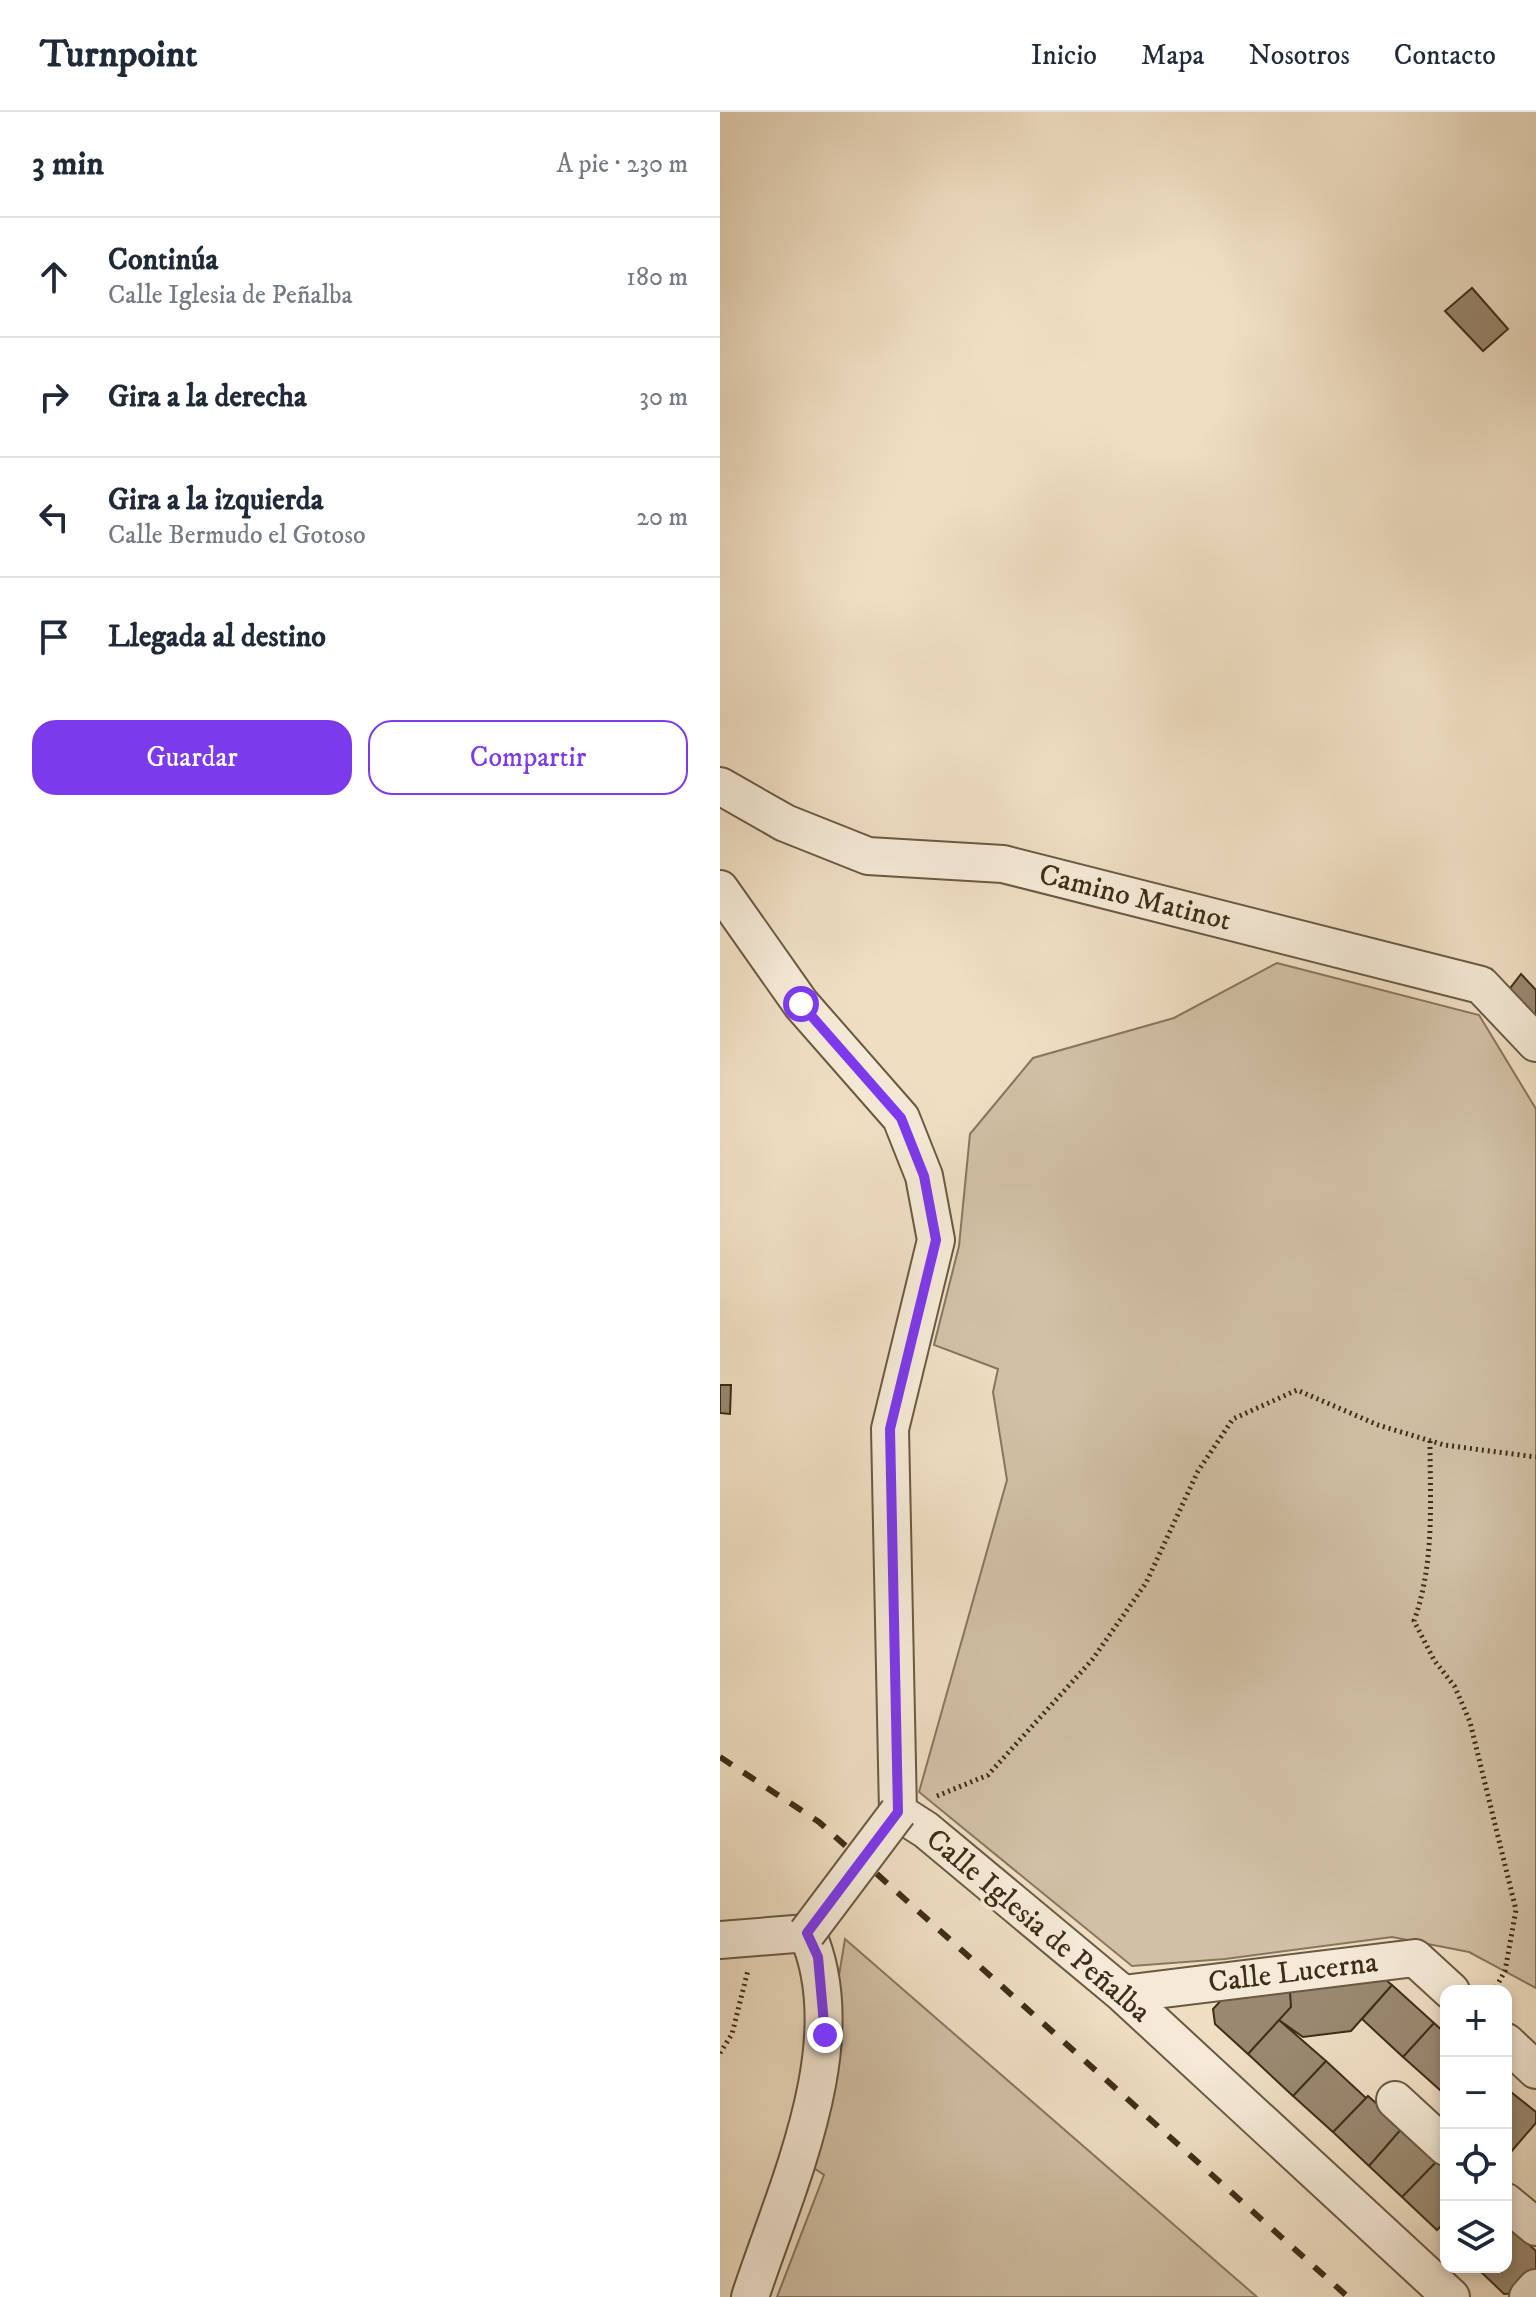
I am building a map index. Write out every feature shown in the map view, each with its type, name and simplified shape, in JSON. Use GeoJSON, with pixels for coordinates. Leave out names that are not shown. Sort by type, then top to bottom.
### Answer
{"type":"FeatureCollection","features":[{"type":"Feature","properties":{"kind":"street","name":"Camino Matinot"},"geometry":{"type":"LineString","coordinates":[[720,786],[785,823],[868,856],[1003,864],[1481,985],[1536,1043]]}},
{"type":"Feature","properties":{"kind":"street","name":"Calle Iglesia de Peñalba"},"geometry":{"type":"LineString","coordinates":[[720,889],[801,1004],[901,1118],[924,1176],[936,1240],[890,1429],[898,1812],[926,1830],[1123,1994],[1451,2297]]}},
{"type":"Feature","properties":{"kind":"street"},"geometry":{"type":"LineString","coordinates":[[736,1939],[807,1933],[898,1812]]}},
{"type":"Feature","properties":{"kind":"street"},"geometry":{"type":"LineString","coordinates":[[750,2297],[818,2079],[825,2035],[818,1957],[807,1933]]}},
{"type":"Feature","properties":{"kind":"street","name":"Calle Lucerna"},"geometry":{"type":"LineString","coordinates":[[1123,1994],[1415,1958],[1444,1985]]}},
{"type":"Feature","properties":{"kind":"street"},"geometry":{"type":"LineString","coordinates":[[1512,2048],[1536,2070]]}},
{"type":"Feature","properties":{"kind":"street"},"geometry":{"type":"LineString","coordinates":[[1395,2100],[1440,2141]]}},
{"type":"Feature","properties":{"kind":"street"},"geometry":{"type":"LineString","coordinates":[[1512,2207],[1536,2227]]}},
{"type":"Feature","properties":{"kind":"street"},"geometry":{"type":"LineString","coordinates":[[1528,2297],[1536,2288]]}},
{"type":"Feature","properties":{"kind":"path"},"geometry":{"type":"LineString","coordinates":[[898,1812],[988,1775],[1092,1660],[1146,1583],[1198,1471],[1233,1419],[1297,1390],[1378,1425],[1430,1441],[1536,1457]]}},
{"type":"Feature","properties":{"kind":"path"},"geometry":{"type":"LineString","coordinates":[[1430,1441],[1432,1538],[1423,1594],[1414,1621],[1434,1660],[1455,1687],[1470,1722],[1516,1910],[1505,1971],[1497,1985]]}},
{"type":"Feature","properties":{"kind":"path"},"geometry":{"type":"LineString","coordinates":[[720,2053],[732,2034],[743,1994],[736,1939]]}},
{"type":"Feature","properties":{"kind":"shaded area"},"geometry":{"type":"Polygon","coordinates":[[[1277,963],[1479,1015],[1536,1109],[1536,1988],[1469,1952],[1392,1937],[1225,1959],[1132,1966],[919,1792],[1007,1480],[993,1392],[998,1369],[934,1345],[959,1246],[970,1134],[1033,1058],[1174,1018],[1277,963]]]}},
{"type":"Feature","properties":{"kind":"shaded area"},"geometry":{"type":"Polygon","coordinates":[[[845,1939],[1257,2297],[777,2297],[824,2175],[808,2164],[845,1939]]]}},
{"type":"Feature","properties":{"kind":"building"},"geometry":{"type":"Polygon","coordinates":[[[1472,288],[1508,329],[1483,351],[1445,311],[1472,288]]]}},
{"type":"Feature","properties":{"kind":"building"},"geometry":{"type":"Polygon","coordinates":[[[1521,974],[1536,990],[1536,1017],[1508,991],[1521,974]]]}},
{"type":"Feature","properties":{"kind":"building"},"geometry":{"type":"Polygon","coordinates":[[[720,1385],[731,1385],[730,1414],[720,1413],[720,1385]]]}},
{"type":"Feature","properties":{"kind":"building"},"geometry":{"type":"Polygon","coordinates":[[[1374,1970],[1392,1985],[1351,2031],[1303,2037],[1279,2020],[1291,2007],[1289,1978],[1374,1970]]]}},
{"type":"Feature","properties":{"kind":"building"},"geometry":{"type":"Polygon","coordinates":[[[1289,1978],[1291,2007],[1248,2054],[1215,2024],[1213,2009],[1237,1983],[1289,1978]]]}},
{"type":"Feature","properties":{"kind":"building"},"geometry":{"type":"Polygon","coordinates":[[[1392,1985],[1434,2023],[1403,2057],[1362,2019],[1392,1985]]]}},
{"type":"Feature","properties":{"kind":"building"},"geometry":{"type":"Polygon","coordinates":[[[1279,2020],[1326,2061],[1293,2096],[1248,2054],[1279,2020]]]}},
{"type":"Feature","properties":{"kind":"building"},"geometry":{"type":"Polygon","coordinates":[[[1434,2023],[1440,2028],[1440,2090],[1403,2057],[1434,2023]]]}},
{"type":"Feature","properties":{"kind":"building"},"geometry":{"type":"Polygon","coordinates":[[[1326,2061],[1366,2098],[1333,2132],[1293,2096],[1326,2061]]]}},
{"type":"Feature","properties":{"kind":"building"},"geometry":{"type":"Polygon","coordinates":[[[1512,2093],[1536,2112],[1536,2123],[1512,2151],[1512,2093]]]}},
{"type":"Feature","properties":{"kind":"building"},"geometry":{"type":"Polygon","coordinates":[[[1368,2096],[1403,2127],[1369,2166],[1333,2132],[1368,2096]]]}},
{"type":"Feature","properties":{"kind":"building"},"geometry":{"type":"Polygon","coordinates":[[[1403,2127],[1439,2159],[1402,2197],[1369,2166],[1403,2127]]]}},
{"type":"Feature","properties":{"kind":"building"},"geometry":{"type":"Polygon","coordinates":[[[1440,2160],[1440,2227],[1437,2230],[1402,2197],[1440,2160]]]}},
{"type":"Feature","properties":{"kind":"building"},"geometry":{"type":"Polygon","coordinates":[[[1512,2229],[1536,2251],[1536,2274],[1519,2293],[1504,2294],[1482,2273],[1512,2273],[1512,2229]]]}},
{"type":"Feature","properties":{"kind":"railway"},"geometry":{"type":"LineString","coordinates":[[720,1757],[819,1822],[1348,2297]]}},
{"type":"Feature","properties":{"kind":"route"},"geometry":{"type":"LineString","coordinates":[[801,1004],[901,1118],[924,1176],[936,1240],[890,1429],[898,1812],[807,1933],[818,1957],[825,2035]]}}]}
